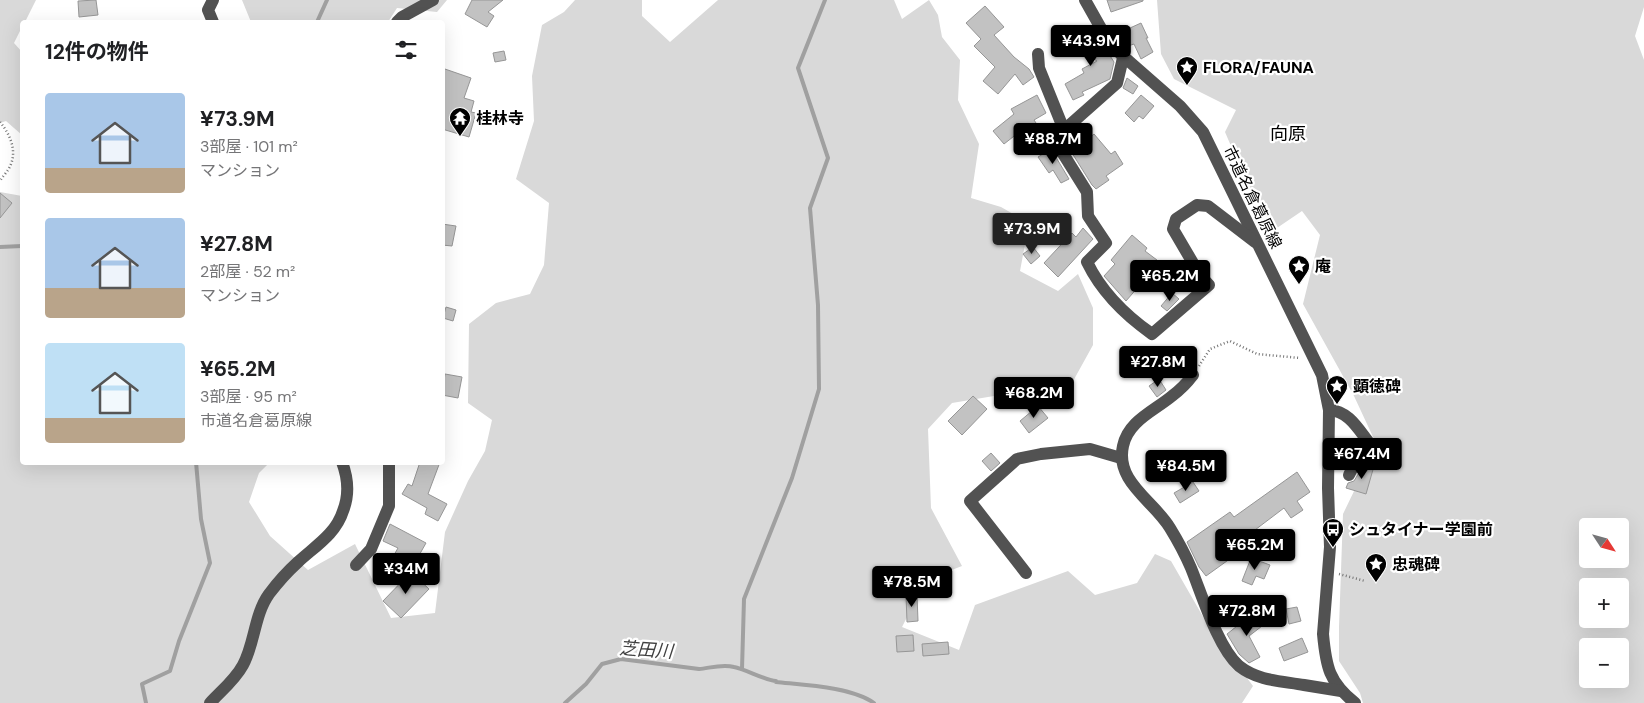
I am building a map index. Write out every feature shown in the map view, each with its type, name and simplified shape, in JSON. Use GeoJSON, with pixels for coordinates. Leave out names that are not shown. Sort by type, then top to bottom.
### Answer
{"type":"FeatureCollection","features":[{"type":"Feature","properties":{"kind":"street"},"geometry":{"type":"LineString","coordinates":[[212,20],[208,10],[213,0]]}},
{"type":"Feature","properties":{"kind":"street"},"geometry":{"type":"LineString","coordinates":[[399,20],[433,0]]}},
{"type":"Feature","properties":{"kind":"street","name":"市道名倉葛原線"},"geometry":{"type":"LineString","coordinates":[[1085,0],[1108,39],[1123,58],[1180,106],[1203,132],[1322,375],[1330,410],[1328,488],[1330,547],[1323,634],[1329,671],[1341,691],[1355,703]]}},
{"type":"Feature","properties":{"kind":"street"},"geometry":{"type":"LineString","coordinates":[[1038,54],[1039,68],[1064,130]]}},
{"type":"Feature","properties":{"kind":"street"},"geometry":{"type":"LineString","coordinates":[[1123,58],[1117,83],[1064,130],[1052,136],[1086,192],[1088,216],[1106,243],[1087,262],[1096,281],[1134,321],[1152,334],[1209,285],[1200,274],[1173,229],[1176,219],[1197,205],[1208,206],[1259,245]]}},
{"type":"Feature","properties":{"kind":"street"},"geometry":{"type":"LineString","coordinates":[[1193,375],[1172,397],[1136,423],[1124,439],[1121,458],[1127,475],[1136,489],[1161,515],[1177,540],[1191,568],[1211,620],[1229,655],[1239,665],[1257,677],[1341,691]]}},
{"type":"Feature","properties":{"kind":"street"},"geometry":{"type":"LineString","coordinates":[[1330,410],[1337,410],[1348,416],[1370,444],[1363,455],[1355,461],[1349,475]]}},
{"type":"Feature","properties":{"kind":"street"},"geometry":{"type":"LineString","coordinates":[[1026,573],[970,500],[1017,458],[1090,449],[1121,458]]}},
{"type":"Feature","properties":{"kind":"street"},"geometry":{"type":"LineString","coordinates":[[210,703],[224,690],[242,666],[248,654],[261,610],[269,594],[287,573],[331,532],[338,523],[344,510],[347,486],[346,472],[343,465]]}},
{"type":"Feature","properties":{"kind":"street"},"geometry":{"type":"LineString","coordinates":[[356,565],[371,549],[389,506],[389,465]]}},
{"type":"Feature","properties":{"kind":"path"},"geometry":{"type":"LineString","coordinates":[[0,122],[8,132],[13,149],[11,164],[0,181]]}},
{"type":"Feature","properties":{"kind":"path"},"geometry":{"type":"LineString","coordinates":[[1193,375],[1210,349],[1230,341],[1257,354],[1314,359]]}},
{"type":"Feature","properties":{"kind":"path"},"geometry":{"type":"LineString","coordinates":[[1328,571],[1364,581]]}},
{"type":"Feature","properties":{"kind":"shaded area"},"geometry":{"type":"Polygon","coordinates":[[[0,0],[36,0],[26,20],[20,20],[20,31],[14,43],[20,50],[20,133],[6,121],[0,123],[0,0]]]}},
{"type":"Feature","properties":{"kind":"shaded area"},"geometry":{"type":"Polygon","coordinates":[[[242,0],[447,0],[437,12],[397,8],[389,20],[250,20],[242,0]]]}},
{"type":"Feature","properties":{"kind":"shaded area"},"geometry":{"type":"Polygon","coordinates":[[[575,0],[642,0],[642,16],[670,42],[718,0],[894,0],[902,19],[929,0],[938,15],[942,37],[960,60],[958,100],[979,144],[971,198],[1001,207],[1029,223],[1020,271],[1058,291],[1078,274],[1093,308],[1093,345],[1072,383],[952,403],[928,429],[931,508],[962,566],[926,580],[902,627],[959,650],[975,605],[1068,571],[1095,595],[1137,583],[1155,554],[1171,561],[1209,627],[1253,686],[1242,703],[0,703],[0,192],[20,196],[20,465],[267,465],[259,473],[249,502],[270,536],[308,570],[355,544],[391,618],[435,613],[445,532],[468,481],[485,451],[492,420],[468,403],[469,324],[496,303],[530,294],[544,265],[549,203],[516,179],[534,121],[532,76],[542,25],[564,12],[575,0]]]}},
{"type":"Feature","properties":{"kind":"shaded area"},"geometry":{"type":"Polygon","coordinates":[[[1157,0],[1644,0],[1644,7],[1635,36],[1644,60],[1644,703],[1363,703],[1360,693],[1339,661],[1343,514],[1356,487],[1368,470],[1374,439],[1354,396],[1303,304],[1320,235],[1302,211],[1274,230],[1246,181],[1225,132],[1236,110],[1174,79],[1161,54],[1157,0]]]}},
{"type":"Feature","properties":{"kind":"building"},"geometry":{"type":"Polygon","coordinates":[[[96,0],[98,15],[79,17],[78,1],[96,0]]]}},
{"type":"Feature","properties":{"kind":"building"},"geometry":{"type":"Polygon","coordinates":[[[472,0],[503,0],[488,12],[494,16],[487,27],[465,14],[472,0]]]}},
{"type":"Feature","properties":{"kind":"building"},"geometry":{"type":"Polygon","coordinates":[[[1107,0],[1143,0],[1143,1],[1111,12],[1107,0]]]}},
{"type":"Feature","properties":{"kind":"building"},"geometry":{"type":"Polygon","coordinates":[[[985,6],[1004,27],[994,35],[1014,57],[1029,69],[1034,77],[1023,85],[1015,74],[998,94],[983,81],[995,67],[974,46],[981,39],[966,23],[985,6]]]}},
{"type":"Feature","properties":{"kind":"building"},"geometry":{"type":"Polygon","coordinates":[[[1141,23],[1153,52],[1141,59],[1134,44],[1125,47],[1119,33],[1141,23]]]}},
{"type":"Feature","properties":{"kind":"building"},"geometry":{"type":"Polygon","coordinates":[[[1083,27],[1095,43],[1107,51],[1114,62],[1110,79],[1082,92],[1084,95],[1073,100],[1065,84],[1084,73],[1082,69],[1097,61],[1089,56],[1073,34],[1083,27]]]}},
{"type":"Feature","properties":{"kind":"building"},"geometry":{"type":"Polygon","coordinates":[[[504,51],[506,60],[495,62],[493,53],[504,51]]]}},
{"type":"Feature","properties":{"kind":"building"},"geometry":{"type":"Polygon","coordinates":[[[445,69],[471,78],[464,98],[474,101],[471,112],[476,113],[469,137],[445,130],[445,69]]]}},
{"type":"Feature","properties":{"kind":"building"},"geometry":{"type":"Polygon","coordinates":[[[1127,78],[1138,86],[1133,94],[1123,88],[1127,78]]]}},
{"type":"Feature","properties":{"kind":"building"},"geometry":{"type":"Polygon","coordinates":[[[1037,95],[1046,113],[1034,120],[1036,123],[1029,127],[1037,139],[1027,146],[1018,133],[1004,144],[993,131],[1014,114],[1011,109],[1037,95]]]}},
{"type":"Feature","properties":{"kind":"building"},"geometry":{"type":"Polygon","coordinates":[[[1141,95],[1154,106],[1143,119],[1139,116],[1134,122],[1125,113],[1141,95]]]}},
{"type":"Feature","properties":{"kind":"building"},"geometry":{"type":"Polygon","coordinates":[[[1094,134],[1111,154],[1115,151],[1123,164],[1106,176],[1109,180],[1096,189],[1072,153],[1094,134]]]}},
{"type":"Feature","properties":{"kind":"building"},"geometry":{"type":"Polygon","coordinates":[[[1051,149],[1069,179],[1061,183],[1053,170],[1049,173],[1038,157],[1051,149]]]}},
{"type":"Feature","properties":{"kind":"building"},"geometry":{"type":"Polygon","coordinates":[[[0,193],[12,203],[0,218],[0,193]]]}},
{"type":"Feature","properties":{"kind":"building"},"geometry":{"type":"Polygon","coordinates":[[[445,224],[456,226],[452,246],[445,245],[445,224]]]}},
{"type":"Feature","properties":{"kind":"building"},"geometry":{"type":"Polygon","coordinates":[[[1083,228],[1093,239],[1058,277],[1044,263],[1072,233],[1076,237],[1083,228]]]}},
{"type":"Feature","properties":{"kind":"building"},"geometry":{"type":"Polygon","coordinates":[[[1132,235],[1147,248],[1145,251],[1157,260],[1149,270],[1152,271],[1126,301],[1104,276],[1115,264],[1111,260],[1132,235]]]}},
{"type":"Feature","properties":{"kind":"building"},"geometry":{"type":"Polygon","coordinates":[[[1033,247],[1040,256],[1031,264],[1023,254],[1033,247]]]}},
{"type":"Feature","properties":{"kind":"building"},"geometry":{"type":"Polygon","coordinates":[[[1172,293],[1179,299],[1167,311],[1161,306],[1172,293]]]}},
{"type":"Feature","properties":{"kind":"building"},"geometry":{"type":"Polygon","coordinates":[[[446,307],[456,310],[453,321],[445,319],[446,307]]]}},
{"type":"Feature","properties":{"kind":"building"},"geometry":{"type":"Polygon","coordinates":[[[445,374],[462,377],[458,398],[445,396],[445,374]]]}},
{"type":"Feature","properties":{"kind":"building"},"geometry":{"type":"Polygon","coordinates":[[[1159,379],[1166,390],[1157,397],[1149,386],[1159,379]]]}},
{"type":"Feature","properties":{"kind":"building"},"geometry":{"type":"Polygon","coordinates":[[[973,396],[987,409],[962,435],[948,421],[973,396]]]}},
{"type":"Feature","properties":{"kind":"building"},"geometry":{"type":"Polygon","coordinates":[[[1038,406],[1048,418],[1029,433],[1020,421],[1038,406]]]}},
{"type":"Feature","properties":{"kind":"building"},"geometry":{"type":"Polygon","coordinates":[[[991,453],[1000,463],[991,471],[982,461],[991,453]]]}},
{"type":"Feature","properties":{"kind":"building"},"geometry":{"type":"Polygon","coordinates":[[[1365,464],[1374,466],[1366,494],[1346,488],[1348,483],[1354,481],[1360,471],[1362,472],[1365,464]]]}},
{"type":"Feature","properties":{"kind":"building"},"geometry":{"type":"Polygon","coordinates":[[[419,465],[439,465],[428,494],[447,504],[438,521],[425,514],[427,508],[402,494],[408,484],[412,486],[419,465]]]}},
{"type":"Feature","properties":{"kind":"building"},"geometry":{"type":"Polygon","coordinates":[[[1297,472],[1310,492],[1297,501],[1303,510],[1291,518],[1284,508],[1247,536],[1252,543],[1206,576],[1199,567],[1187,542],[1230,512],[1234,517],[1297,472]]]}},
{"type":"Feature","properties":{"kind":"building"},"geometry":{"type":"Polygon","coordinates":[[[1193,482],[1199,491],[1180,503],[1174,493],[1193,482]]]}},
{"type":"Feature","properties":{"kind":"building"},"geometry":{"type":"Polygon","coordinates":[[[390,524],[426,543],[413,566],[394,555],[398,548],[383,541],[390,524]]]}},
{"type":"Feature","properties":{"kind":"building"},"geometry":{"type":"Polygon","coordinates":[[[1251,558],[1270,565],[1264,579],[1256,576],[1252,585],[1242,581],[1251,558]]]}},
{"type":"Feature","properties":{"kind":"building"},"geometry":{"type":"Polygon","coordinates":[[[411,572],[429,589],[401,618],[383,601],[411,572]]]}},
{"type":"Feature","properties":{"kind":"building"},"geometry":{"type":"Polygon","coordinates":[[[906,595],[917,595],[918,621],[907,622],[906,595]]]}},
{"type":"Feature","properties":{"kind":"building"},"geometry":{"type":"Polygon","coordinates":[[[1297,607],[1301,621],[1289,624],[1286,609],[1297,607]]]}},
{"type":"Feature","properties":{"kind":"building"},"geometry":{"type":"Polygon","coordinates":[[[1256,611],[1266,623],[1249,636],[1260,657],[1249,663],[1239,654],[1227,634],[1256,611]]]}},
{"type":"Feature","properties":{"kind":"building"},"geometry":{"type":"Polygon","coordinates":[[[913,635],[914,651],[897,652],[896,636],[913,635]]]}},
{"type":"Feature","properties":{"kind":"building"},"geometry":{"type":"Polygon","coordinates":[[[1302,638],[1308,652],[1284,661],[1279,648],[1302,638]]]}},
{"type":"Feature","properties":{"kind":"building"},"geometry":{"type":"Polygon","coordinates":[[[948,642],[949,654],[923,656],[922,644],[948,642]]]}},
{"type":"Feature","properties":{"kind":"waterway"},"geometry":{"type":"LineString","coordinates":[[318,20],[327,0]]}},
{"type":"Feature","properties":{"kind":"waterway"},"geometry":{"type":"LineString","coordinates":[[742,669],[744,599],[792,478],[819,389],[818,305],[810,208],[828,158],[798,68],[825,0]]}},
{"type":"Feature","properties":{"kind":"waterway"},"geometry":{"type":"LineString","coordinates":[[0,247],[20,246]]}},
{"type":"Feature","properties":{"kind":"waterway"},"geometry":{"type":"LineString","coordinates":[[146,703],[142,684],[170,671],[179,641],[210,563],[201,519],[196,465]]}},
{"type":"Feature","properties":{"kind":"waterway","name":"芝田川"},"geometry":{"type":"LineString","coordinates":[[565,703],[586,684],[602,664],[621,659],[699,669],[730,666],[776,682],[853,693],[874,703]]}},
{"type":"Feature","properties":{"kind":"place","name":"FLORA/FAUNA"},"geometry":{"type":"Point","coordinates":[1187,86]}},
{"type":"Feature","properties":{"kind":"place","name":"桂林寺"},"geometry":{"type":"Point","coordinates":[460,137]}},
{"type":"Feature","properties":{"kind":"place","name":"庵"},"geometry":{"type":"Point","coordinates":[1299,285]}},
{"type":"Feature","properties":{"kind":"place","name":"顕徳碑"},"geometry":{"type":"Point","coordinates":[1337,405]}},
{"type":"Feature","properties":{"kind":"place","name":"シュタイナー学園前"},"geometry":{"type":"Point","coordinates":[1333,548]}},
{"type":"Feature","properties":{"kind":"place","name":"忠魂碑"},"geometry":{"type":"Point","coordinates":[1376,583]}},
{"type":"Feature","properties":{"kind":"district","name":"向原"},"geometry":{"type":"Point","coordinates":[1288,134]}}]}
